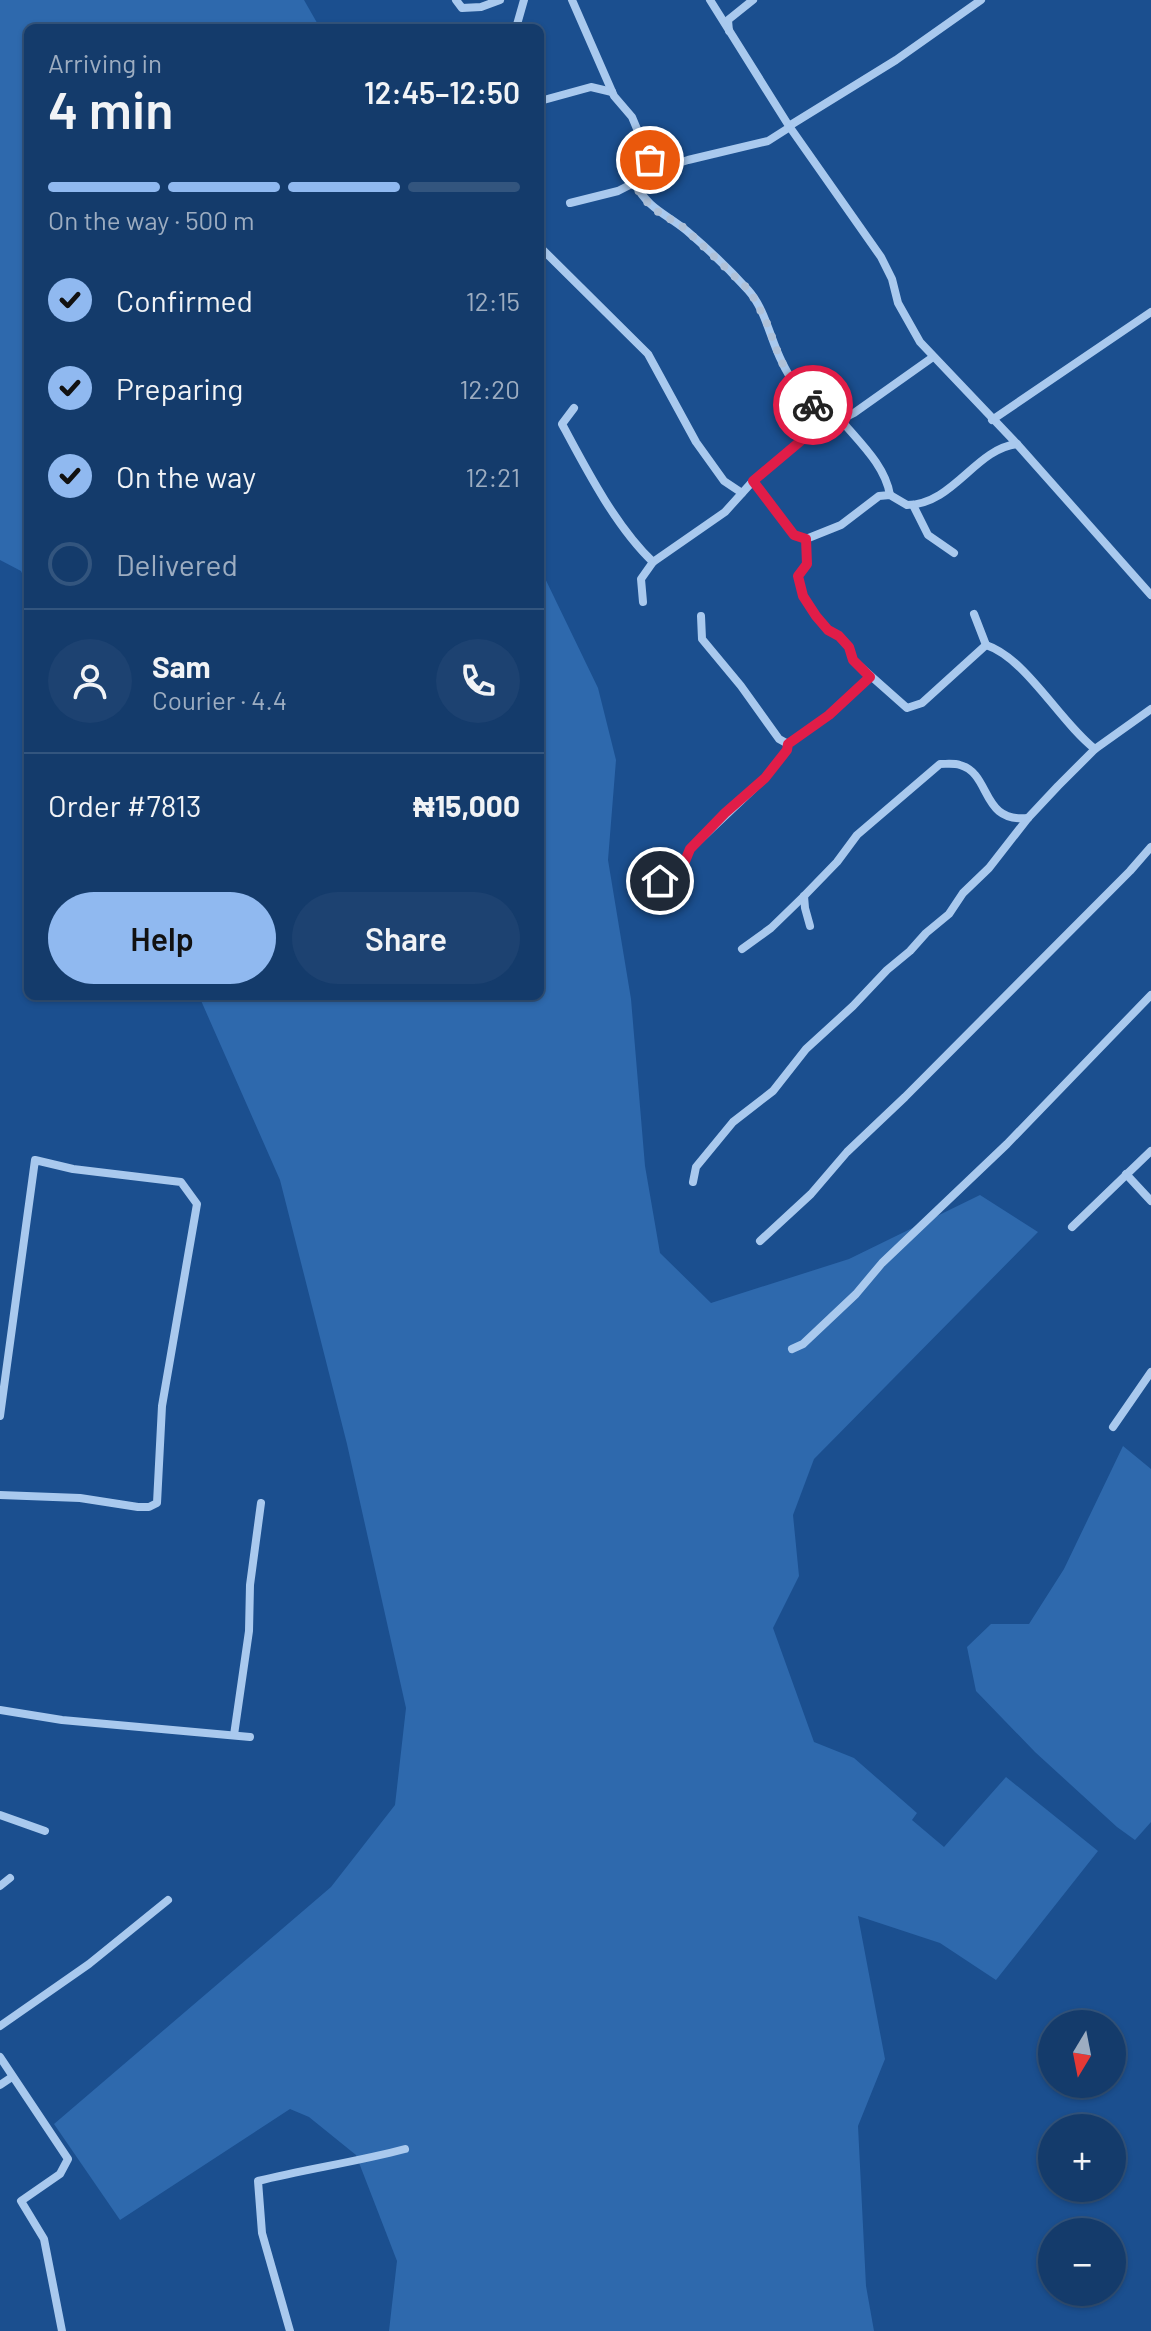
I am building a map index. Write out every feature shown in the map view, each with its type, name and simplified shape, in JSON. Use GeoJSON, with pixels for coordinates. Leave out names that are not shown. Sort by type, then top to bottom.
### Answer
{"type":"FeatureCollection","features":[{"type":"Feature","properties":{"kind":"street"},"geometry":{"type":"LineString","coordinates":[[456,0],[462,8],[469,9],[500,0]]}},
{"type":"Feature","properties":{"kind":"street"},"geometry":{"type":"LineString","coordinates":[[517,24],[524,0]]}},
{"type":"Feature","properties":{"kind":"street"},"geometry":{"type":"LineString","coordinates":[[572,0],[612,92],[632,117],[650,160],[663,168]]}},
{"type":"Feature","properties":{"kind":"street"},"geometry":{"type":"LineString","coordinates":[[710,0],[789,126],[881,257],[892,279],[898,303],[920,342],[1017,444],[1151,595]]}},
{"type":"Feature","properties":{"kind":"street"},"geometry":{"type":"LineString","coordinates":[[729,32],[728,20],[753,0]]}},
{"type":"Feature","properties":{"kind":"street"},"geometry":{"type":"LineString","coordinates":[[570,203],[618,191],[663,168],[688,160],[768,141],[896,60],[981,0]]}},
{"type":"Feature","properties":{"kind":"street"},"geometry":{"type":"LineString","coordinates":[[715,10],[735,12]]}},
{"type":"Feature","properties":{"kind":"street"},"geometry":{"type":"LineString","coordinates":[[544,100],[591,87],[612,92]]}},
{"type":"Feature","properties":{"kind":"street"},"geometry":{"type":"LineString","coordinates":[[634,182],[641,196],[655,210],[683,227],[750,291],[793,382],[828,427]]}},
{"type":"Feature","properties":{"kind":"street"},"geometry":{"type":"LineString","coordinates":[[544,251],[648,354],[696,442],[724,481],[742,493]]}},
{"type":"Feature","properties":{"kind":"street"},"geometry":{"type":"LineString","coordinates":[[992,420],[1151,312]]}},
{"type":"Feature","properties":{"kind":"street"},"geometry":{"type":"LineString","coordinates":[[643,602],[641,579],[653,562],[725,512],[753,481],[803,439],[854,413],[933,357]]}},
{"type":"Feature","properties":{"kind":"street"},"geometry":{"type":"LineString","coordinates":[[574,408],[562,424],[633,541],[653,562]]}},
{"type":"Feature","properties":{"kind":"street"},"geometry":{"type":"LineString","coordinates":[[840,419],[882,470],[890,495]]}},
{"type":"Feature","properties":{"kind":"street"},"geometry":{"type":"LineString","coordinates":[[913,505],[946,491],[999,449],[1017,444]]}},
{"type":"Feature","properties":{"kind":"street"},"geometry":{"type":"LineString","coordinates":[[753,481],[794,535],[806,539],[841,525],[879,496],[890,495],[913,505],[928,535],[954,553]]}},
{"type":"Feature","properties":{"kind":"street"},"geometry":{"type":"LineString","coordinates":[[806,539],[807,564],[798,576],[803,596],[828,630],[849,647],[853,660],[907,708],[914,708],[935,692],[986,645]]}},
{"type":"Feature","properties":{"kind":"street"},"geometry":{"type":"LineString","coordinates":[[974,614],[986,645],[1009,656],[1075,733],[1095,749]]}},
{"type":"Feature","properties":{"kind":"street"},"geometry":{"type":"LineString","coordinates":[[701,616],[702,639],[779,739],[788,744]]}},
{"type":"Feature","properties":{"kind":"street"},"geometry":{"type":"LineString","coordinates":[[660,881],[681,871],[690,849],[765,778],[787,750],[788,744],[829,715],[870,677]]}},
{"type":"Feature","properties":{"kind":"street"},"geometry":{"type":"LineString","coordinates":[[693,1182],[696,1167],[733,1122],[773,1091],[801,1054],[949,914],[963,893],[989,868],[1028,818],[1095,749],[1151,709]]}},
{"type":"Feature","properties":{"kind":"street"},"geometry":{"type":"LineString","coordinates":[[742,949],[771,928],[804,896],[837,862],[857,835],[940,764],[963,765],[971,771],[1003,816],[1028,818]]}},
{"type":"Feature","properties":{"kind":"street"},"geometry":{"type":"LineString","coordinates":[[760,1241],[811,1194],[847,1152],[988,1015],[1151,847]]}},
{"type":"Feature","properties":{"kind":"street"},"geometry":{"type":"LineString","coordinates":[[804,896],[810,926]]}},
{"type":"Feature","properties":{"kind":"street"},"geometry":{"type":"LineString","coordinates":[[792,1349],[803,1344],[856,1294],[882,1263],[986,1165],[1151,995]]}},
{"type":"Feature","properties":{"kind":"street"},"geometry":{"type":"LineString","coordinates":[[1072,1227],[1151,1151]]}},
{"type":"Feature","properties":{"kind":"street"},"geometry":{"type":"LineString","coordinates":[[0,1416],[3,1361],[35,1160],[73,1169],[181,1182],[197,1204],[162,1406],[157,1503],[138,1507],[80,1498],[0,1495]]}},
{"type":"Feature","properties":{"kind":"street"},"geometry":{"type":"LineString","coordinates":[[1126,1174],[1151,1201]]}},
{"type":"Feature","properties":{"kind":"street"},"geometry":{"type":"LineString","coordinates":[[1113,1427],[1151,1372]]}},
{"type":"Feature","properties":{"kind":"street"},"geometry":{"type":"LineString","coordinates":[[234,1735],[249,1631],[250,1585],[261,1503]]}},
{"type":"Feature","properties":{"kind":"street"},"geometry":{"type":"LineString","coordinates":[[0,1710],[62,1720],[250,1737]]}},
{"type":"Feature","properties":{"kind":"street"},"geometry":{"type":"LineString","coordinates":[[0,1815],[45,1831]]}},
{"type":"Feature","properties":{"kind":"street"},"geometry":{"type":"LineString","coordinates":[[0,1886],[10,1878]]}},
{"type":"Feature","properties":{"kind":"street"},"geometry":{"type":"LineString","coordinates":[[0,2026],[89,1964],[168,1900]]}},
{"type":"Feature","properties":{"kind":"street"},"geometry":{"type":"LineString","coordinates":[[0,2057],[68,2159],[60,2174],[21,2201],[44,2239],[62,2331]]}},
{"type":"Feature","properties":{"kind":"street"},"geometry":{"type":"LineString","coordinates":[[0,2085],[12,2077]]}},
{"type":"Feature","properties":{"kind":"street"},"geometry":{"type":"LineString","coordinates":[[290,2331],[262,2233],[258,2181],[302,2170],[348,2164],[405,2149]]}},
{"type":"Feature","properties":{"kind":"shaded area"},"geometry":{"type":"Polygon","coordinates":[[[0,0],[304,0],[318,24],[24,24],[24,578],[21,571],[0,560],[0,0]]]}},
{"type":"Feature","properties":{"kind":"shaded area"},"geometry":{"type":"Polygon","coordinates":[[[544,576],[598,688],[616,760],[608,860],[631,999],[645,1166],[660,1253],[711,1303],[849,1259],[980,1195],[1038,1232],[814,1459],[793,1515],[799,1576],[773,1628],[814,1742],[854,1758],[917,1813],[912,1820],[944,1847],[1006,1777],[1098,1851],[996,1980],[940,1943],[858,1916],[885,2059],[858,2126],[866,2286],[874,2331],[389,2331],[397,2261],[356,2155],[309,2117],[290,2109],[120,2220],[54,2124],[331,1887],[395,1805],[406,1708],[347,1444],[280,1180],[201,1000],[544,1000],[544,576]]]}},
{"type":"Feature","properties":{"kind":"shaded area"},"geometry":{"type":"Polygon","coordinates":[[[1123,1446],[1151,1469],[1151,1822],[1135,1840],[1035,1752],[976,1691],[967,1647],[991,1624],[1029,1624],[1064,1569],[1123,1446]]]}},
{"type":"Feature","properties":{"kind":"way so far"},"geometry":{"type":"LineString","coordinates":[[650,160],[663,168],[634,182],[641,196],[655,210],[683,227],[750,291],[766,321],[781,361],[793,382],[813,405]]}},
{"type":"Feature","properties":{"kind":"route"},"geometry":{"type":"LineString","coordinates":[[660,881],[681,871],[690,849],[765,778],[787,750],[788,744],[829,715],[870,677],[853,660],[849,647],[828,630],[803,596],[798,576],[807,564],[806,539],[794,535],[753,481],[803,439],[828,427],[813,405]]}}]}
